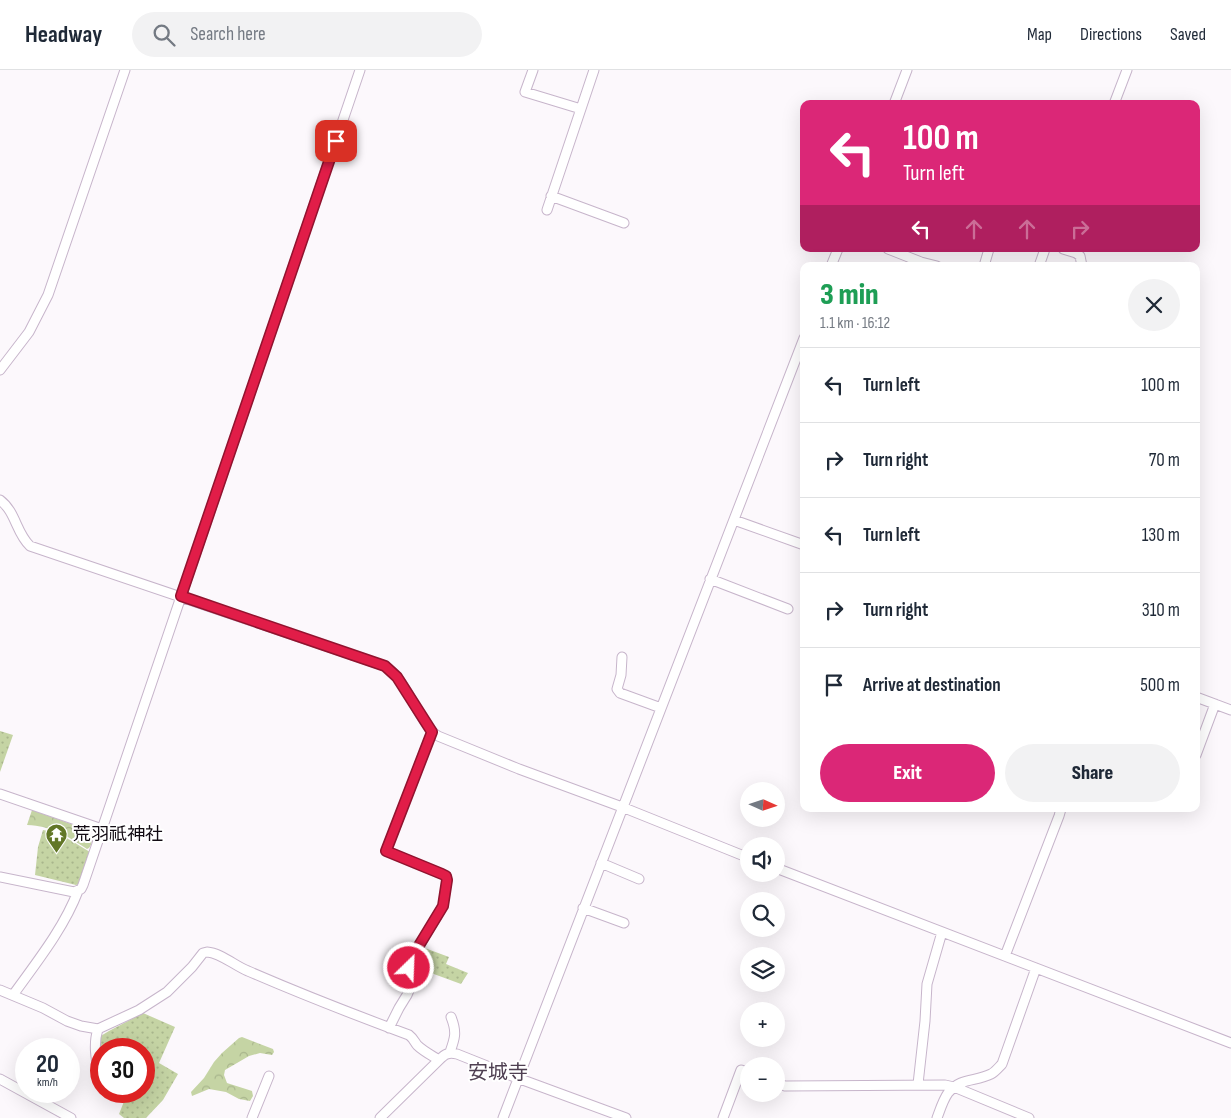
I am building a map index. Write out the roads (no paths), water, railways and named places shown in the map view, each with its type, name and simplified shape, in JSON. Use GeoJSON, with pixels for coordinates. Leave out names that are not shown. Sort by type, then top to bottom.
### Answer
{"type":"FeatureCollection","features":[{"type":"Feature","properties":{"kind":"street"},"geometry":{"type":"LineString","coordinates":[[0,370],[29,332],[48,295],[125,70]]}},
{"type":"Feature","properties":{"kind":"street"},"geometry":{"type":"LineString","coordinates":[[13,995],[50,944],[83,885],[360,70]]}},
{"type":"Feature","properties":{"kind":"street"},"geometry":{"type":"LineString","coordinates":[[533,70],[525,92],[581,110]]}},
{"type":"Feature","properties":{"kind":"street"},"geometry":{"type":"LineString","coordinates":[[547,210],[594,70]]}},
{"type":"Feature","properties":{"kind":"street"},"geometry":{"type":"LineString","coordinates":[[896,100],[907,70]]}},
{"type":"Feature","properties":{"kind":"street"},"geometry":{"type":"LineString","coordinates":[[1116,100],[1127,70]]}},
{"type":"Feature","properties":{"kind":"street"},"geometry":{"type":"LineString","coordinates":[[551,196],[624,223]]}},
{"type":"Feature","properties":{"kind":"street"},"geometry":{"type":"LineString","coordinates":[[895,252],[920,262]]}},
{"type":"Feature","properties":{"kind":"street"},"geometry":{"type":"LineString","coordinates":[[1073,252],[1080,256],[1082,262]]}},
{"type":"Feature","properties":{"kind":"street"},"geometry":{"type":"LineString","coordinates":[[503,1118],[800,348]]}},
{"type":"Feature","properties":{"kind":"street"},"geometry":{"type":"LineString","coordinates":[[0,500],[11,512],[20,536],[30,546],[385,666],[397,677],[432,732],[519,769],[740,854]]}},
{"type":"Feature","properties":{"kind":"street"},"geometry":{"type":"LineString","coordinates":[[734,520],[800,544]]}},
{"type":"Feature","properties":{"kind":"street"},"geometry":{"type":"LineString","coordinates":[[710,579],[788,609]]}},
{"type":"Feature","properties":{"kind":"street"},"geometry":{"type":"LineString","coordinates":[[622,657],[621,675],[617,689],[620,693],[661,708]]}},
{"type":"Feature","properties":{"kind":"street"},"geometry":{"type":"LineString","coordinates":[[1200,698],[1231,710]]}},
{"type":"Feature","properties":{"kind":"street"},"geometry":{"type":"LineString","coordinates":[[1200,744],[1215,704]]}},
{"type":"Feature","properties":{"kind":"street"},"geometry":{"type":"LineString","coordinates":[[389,1028],[410,988],[409,963],[443,906],[447,880],[446,876],[442,874],[386,851],[432,732]]}},
{"type":"Feature","properties":{"kind":"street"},"geometry":{"type":"LineString","coordinates":[[0,794],[102,829]]}},
{"type":"Feature","properties":{"kind":"street"},"geometry":{"type":"LineString","coordinates":[[1004,956],[1060,812]]}},
{"type":"Feature","properties":{"kind":"street"},"geometry":{"type":"LineString","coordinates":[[601,863],[639,879]]}},
{"type":"Feature","properties":{"kind":"street"},"geometry":{"type":"LineString","coordinates":[[785,871],[1231,1043]]}},
{"type":"Feature","properties":{"kind":"street"},"geometry":{"type":"LineString","coordinates":[[0,878],[74,892],[78,891]]}},
{"type":"Feature","properties":{"kind":"street"},"geometry":{"type":"LineString","coordinates":[[583,908],[624,923]]}},
{"type":"Feature","properties":{"kind":"street"},"geometry":{"type":"LineString","coordinates":[[918,1084],[927,984],[942,932]]}},
{"type":"Feature","properties":{"kind":"street"},"geometry":{"type":"LineString","coordinates":[[0,990],[43,1008],[67,1021],[98,1029],[139,1010],[166,992],[192,967],[203,953],[207,952],[217,954],[244,970],[304,995],[409,1035],[425,1052],[438,1060]]}},
{"type":"Feature","properties":{"kind":"street"},"geometry":{"type":"LineString","coordinates":[[937,1118],[945,1098],[954,1087],[963,1081],[992,1073],[1002,1064],[1036,968]]}},
{"type":"Feature","properties":{"kind":"street"},"geometry":{"type":"LineString","coordinates":[[450,1052],[455,1040],[454,1024],[451,1017]]}},
{"type":"Feature","properties":{"kind":"street"},"geometry":{"type":"LineString","coordinates":[[96,1038],[98,1029]]}},
{"type":"Feature","properties":{"kind":"street"},"geometry":{"type":"LineString","coordinates":[[380,1118],[438,1060],[450,1052],[626,1118]]}},
{"type":"Feature","properties":{"kind":"street"},"geometry":{"type":"LineString","coordinates":[[722,1118],[740,1073]]}},
{"type":"Feature","properties":{"kind":"street"},"geometry":{"type":"LineString","coordinates":[[252,1118],[269,1076]]}},
{"type":"Feature","properties":{"kind":"street"},"geometry":{"type":"LineString","coordinates":[[0,1079],[71,1118]]}},
{"type":"Feature","properties":{"kind":"street"},"geometry":{"type":"LineString","coordinates":[[785,1086],[945,1085],[1029,1118]]}},
{"type":"Feature","properties":{"kind":"place","name":"荒羽祇神社"},"geometry":{"type":"Point","coordinates":[57,853]}},
{"type":"Feature","properties":{"kind":"district","name":"安城寺"},"geometry":{"type":"Point","coordinates":[498,1072]}}]}
